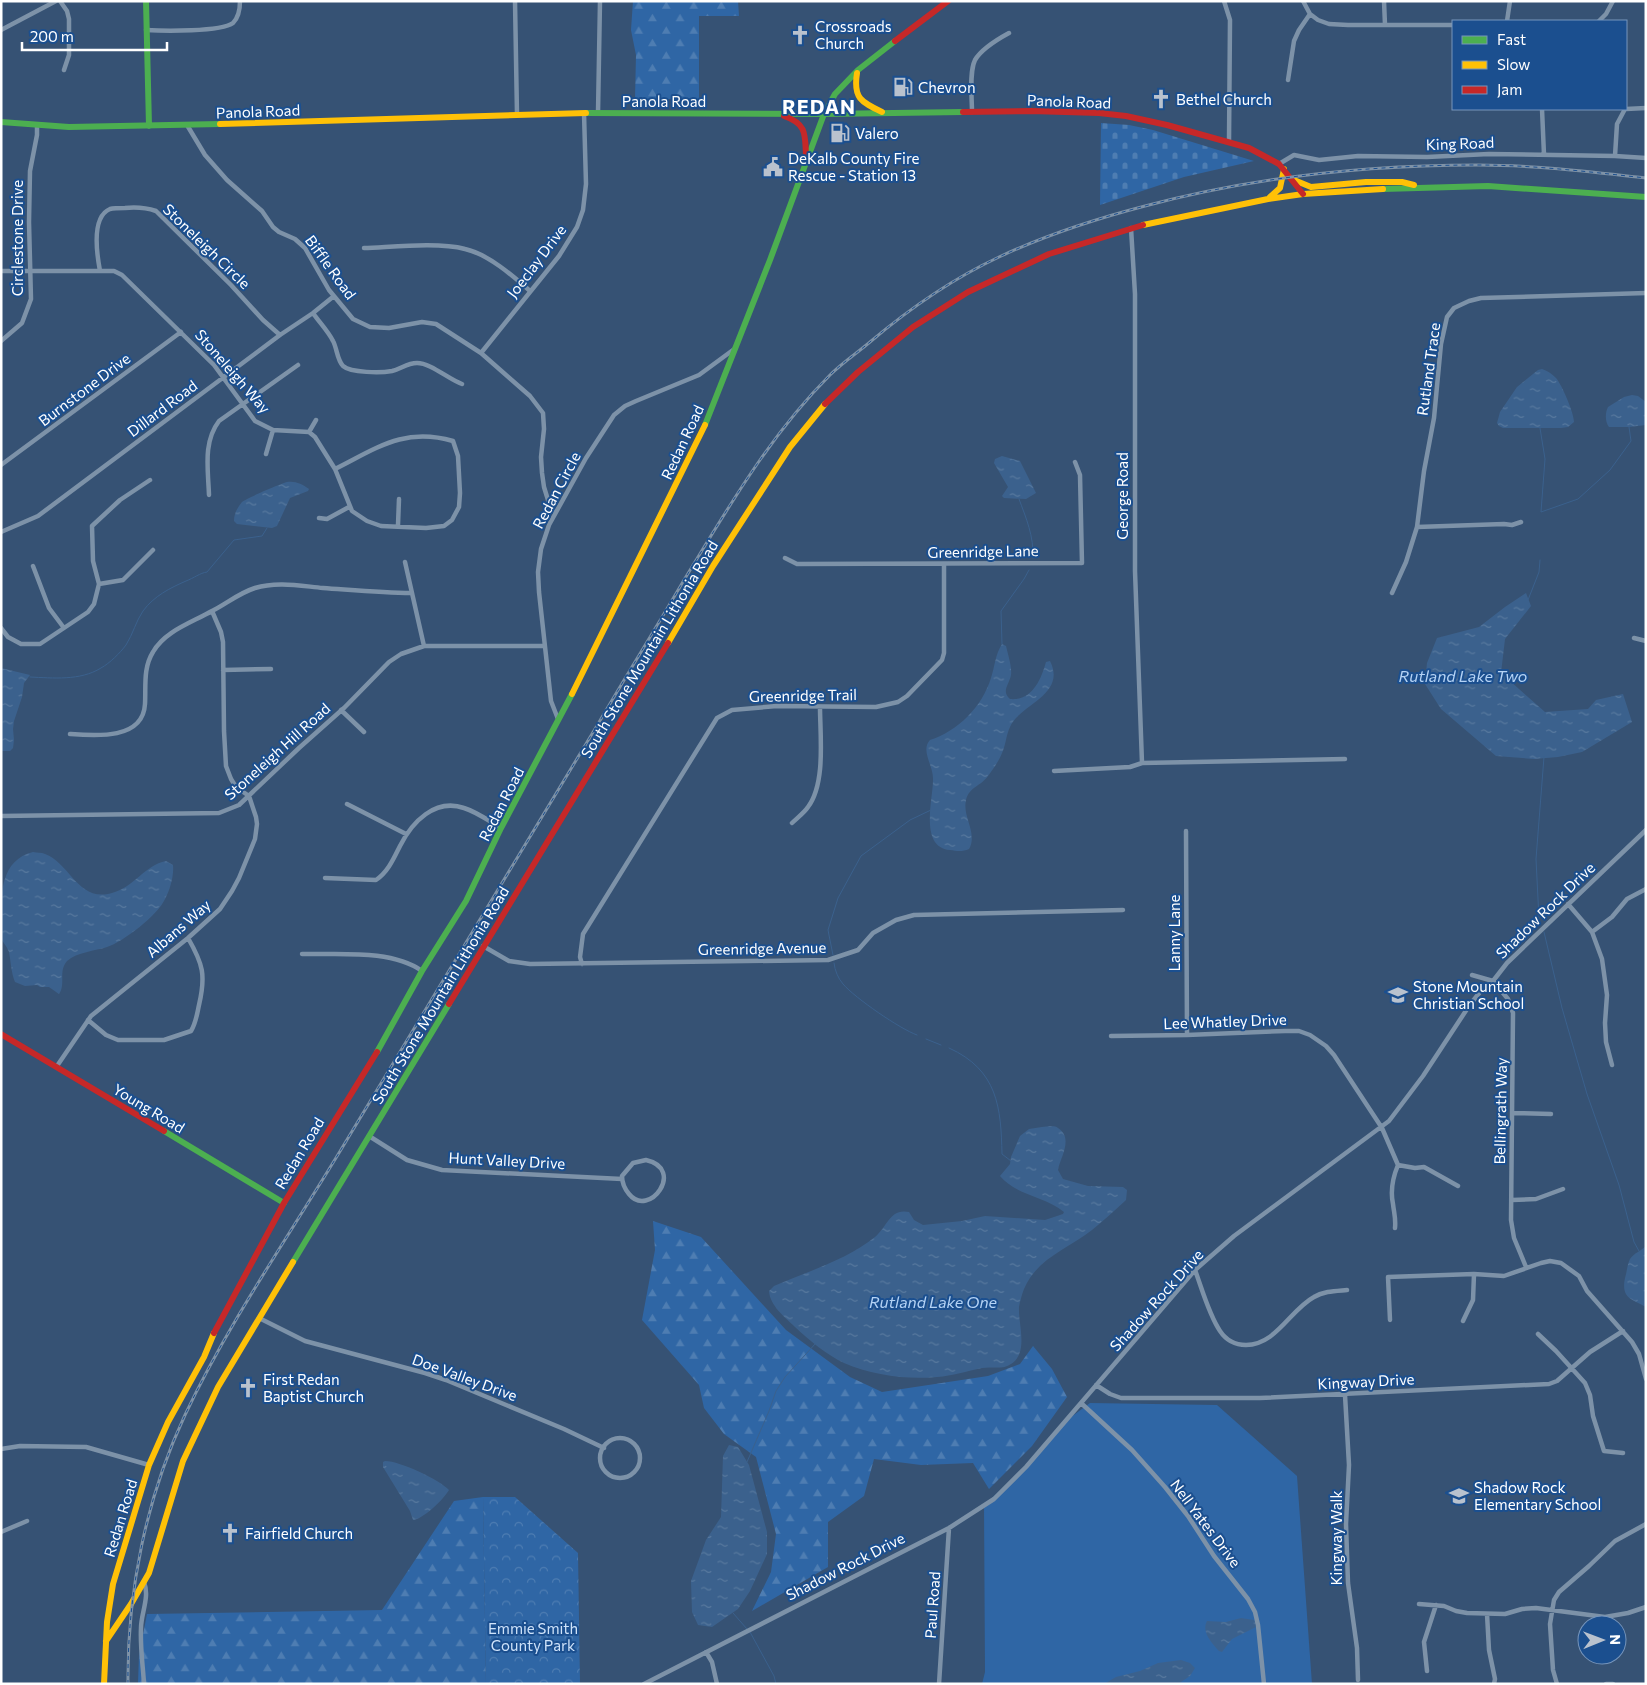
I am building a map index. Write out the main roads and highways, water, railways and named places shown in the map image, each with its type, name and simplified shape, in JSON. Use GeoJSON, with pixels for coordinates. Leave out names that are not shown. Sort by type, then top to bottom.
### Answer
{"type":"FeatureCollection","features":[{"type":"Feature","properties":{"kind":"main road"},"geometry":{"type":"LineString","coordinates":[[146,1],[149,126]]}},
{"type":"Feature","properties":{"kind":"main road","name":"Redan Road"},"geometry":{"type":"LineString","coordinates":[[106,1641],[113,1584],[149,1465],[168,1422],[204,1358],[214,1334],[284,1203],[394,1025],[422,971],[466,901],[501,828],[547,743],[704,428],[770,260],[824,114],[835,94],[858,70],[948,1]]}},
{"type":"Feature","properties":{"kind":"main road"},"geometry":{"type":"LineString","coordinates":[[858,70],[854,92],[858,99],[886,113]]}},
{"type":"Feature","properties":{"kind":"main road","name":"Panola Road"},"geometry":{"type":"LineString","coordinates":[[1,122],[69,127],[584,113],[1078,112],[1126,116],[1167,125],[1249,148],[1282,167],[1303,194]]}},
{"type":"Feature","properties":{"kind":"main road"},"geometry":{"type":"LineString","coordinates":[[770,114],[791,118],[802,124],[805,130],[806,160]]}},
{"type":"Feature","properties":{"kind":"main road"},"geometry":{"type":"LineString","coordinates":[[1265,200],[1278,193],[1282,186],[1282,167]]}},
{"type":"Feature","properties":{"kind":"main road"},"geometry":{"type":"LineString","coordinates":[[1293,180],[1311,187],[1366,182],[1402,182],[1420,187]]}},
{"type":"Feature","properties":{"kind":"main road","name":"South Stone Mountain Lithonia Road"},"geometry":{"type":"LineString","coordinates":[[106,1641],[144,1582],[156,1553],[183,1461],[218,1387],[713,566],[790,447],[827,402],[880,353],[931,315],[963,295],[1049,254],[1131,228],[1303,194],[1420,187],[1488,186],[1646,197]]}},
{"type":"Feature","properties":{"kind":"main road","name":"Young Road"},"geometry":{"type":"LineString","coordinates":[[1,1034],[284,1203]]}},
{"type":"Feature","properties":{"kind":"main road"},"geometry":{"type":"LineString","coordinates":[[104,1684],[106,1641]]}},
{"type":"Feature","properties":{"kind":"water"},"geometry":{"type":"Polygon","coordinates":[[[1542,369],[1556,378],[1570,406],[1574,422],[1568,427],[1561,428],[1503,428],[1499,426],[1497,423],[1500,412],[1517,387],[1538,370],[1542,369]]]}},
{"type":"Feature","properties":{"kind":"water"},"geometry":{"type":"Polygon","coordinates":[[[1638,396],[1646,402],[1646,425],[1609,427],[1606,417],[1608,407],[1624,397],[1638,396]]]}},
{"type":"Feature","properties":{"kind":"water"},"geometry":{"type":"Polygon","coordinates":[[[1002,456],[1020,461],[1036,493],[1026,499],[1004,498],[1002,496],[1008,487],[994,463],[995,459],[1002,456]]]}},
{"type":"Feature","properties":{"kind":"water"},"geometry":{"type":"Polygon","coordinates":[[[287,482],[299,483],[309,489],[290,498],[277,526],[272,528],[237,524],[234,521],[236,511],[242,502],[287,482]]]}},
{"type":"Feature","properties":{"kind":"water","name":"Rutland Lake Two"},"geometry":{"type":"Polygon","coordinates":[[[1526,593],[1531,606],[1505,639],[1501,673],[1545,712],[1588,709],[1596,700],[1623,694],[1632,722],[1582,752],[1534,759],[1496,756],[1441,709],[1425,684],[1427,663],[1437,638],[1479,627],[1526,593]]]}},
{"type":"Feature","properties":{"kind":"water"},"geometry":{"type":"Polygon","coordinates":[[[1002,644],[1006,646],[1010,664],[1011,675],[1006,693],[1010,699],[1018,699],[1030,693],[1038,682],[1046,662],[1050,661],[1054,673],[1052,682],[1040,698],[1015,719],[1010,727],[1001,756],[996,765],[985,779],[972,789],[966,800],[966,813],[972,837],[969,849],[962,851],[950,850],[940,847],[934,841],[931,832],[930,810],[933,775],[926,749],[927,744],[930,740],[950,731],[959,724],[982,699],[1002,644]]]}},
{"type":"Feature","properties":{"kind":"water"},"geometry":{"type":"Polygon","coordinates":[[[1,668],[30,675],[24,683],[22,697],[14,721],[13,748],[10,751],[1,751],[1,668]]]}},
{"type":"Feature","properties":{"kind":"water"},"geometry":{"type":"Polygon","coordinates":[[[33,852],[44,853],[54,859],[82,887],[100,895],[119,890],[159,863],[166,861],[173,865],[172,878],[165,899],[155,913],[122,940],[81,954],[67,961],[63,969],[62,986],[59,994],[49,987],[25,986],[15,982],[9,952],[1,938],[2,899],[5,879],[14,862],[22,856],[33,852]]]}},
{"type":"Feature","properties":{"kind":"water","name":"Rutland Lake One"},"geometry":{"type":"Polygon","coordinates":[[[1052,1126],[1063,1132],[1066,1143],[1058,1170],[1063,1179],[1088,1186],[1123,1187],[1127,1190],[1126,1200],[1083,1237],[1045,1262],[1030,1278],[1023,1291],[1019,1307],[1020,1353],[1008,1366],[926,1378],[890,1376],[866,1371],[844,1363],[825,1352],[800,1332],[772,1302],[769,1291],[774,1286],[827,1265],[852,1252],[875,1237],[893,1215],[903,1211],[909,1212],[914,1220],[923,1225],[962,1221],[985,1216],[1045,1220],[1063,1214],[1064,1212],[1048,1202],[1014,1188],[1000,1176],[1010,1164],[1020,1136],[1029,1129],[1052,1126]]]}},
{"type":"Feature","properties":{"kind":"water"},"geometry":{"type":"Polygon","coordinates":[[[1646,1246],[1646,1307],[1628,1297],[1624,1290],[1624,1285],[1630,1259],[1646,1246]]]}},
{"type":"Feature","properties":{"kind":"water"},"geometry":{"type":"Polygon","coordinates":[[[729,1445],[738,1447],[749,1465],[767,1532],[767,1554],[750,1591],[738,1609],[712,1627],[698,1625],[692,1612],[691,1581],[706,1540],[721,1517],[723,1456],[729,1445]]]}},
{"type":"Feature","properties":{"kind":"water"},"geometry":{"type":"Polygon","coordinates":[[[383,1462],[400,1464],[419,1472],[437,1481],[449,1490],[422,1517],[413,1520],[410,1511],[383,1467],[383,1462]]]}},
{"type":"Feature","properties":{"kind":"water"},"geometry":{"type":"Polygon","coordinates":[[[1241,1618],[1254,1620],[1257,1623],[1256,1627],[1232,1639],[1222,1652],[1219,1651],[1206,1633],[1207,1621],[1226,1622],[1241,1618]]]}},
{"type":"Feature","properties":{"kind":"water"},"geometry":{"type":"Polygon","coordinates":[[[1181,1660],[1190,1663],[1195,1668],[1190,1676],[1178,1684],[1104,1684],[1116,1677],[1140,1671],[1158,1663],[1181,1660]]]}},
{"type":"Feature","properties":{"kind":"waterway"},"geometry":{"type":"LineString","coordinates":[[1540,428],[1545,459],[1541,512],[1578,499],[1610,470],[1631,441],[1629,427]]}},
{"type":"Feature","properties":{"kind":"waterway"},"geometry":{"type":"LineString","coordinates":[[1019,499],[1031,535],[1033,558]]}},
{"type":"Feature","properties":{"kind":"waterway"},"geometry":{"type":"LineString","coordinates":[[30,677],[75,677],[93,672],[104,666],[115,658],[126,645],[141,615],[152,601],[174,587],[207,572],[234,540],[262,536],[267,528]]}},
{"type":"Feature","properties":{"kind":"waterway"},"geometry":{"type":"LineString","coordinates":[[1528,600],[1539,572],[1540,560]]}},
{"type":"Feature","properties":{"kind":"waterway"},"geometry":{"type":"LineString","coordinates":[[1002,644],[1001,611],[1029,570]]}},
{"type":"Feature","properties":{"kind":"waterway"},"geometry":{"type":"LineString","coordinates":[[1539,919],[1536,859],[1544,757]]}},
{"type":"Feature","properties":{"kind":"waterway"},"geometry":{"type":"LineString","coordinates":[[833,955],[828,930],[838,898],[861,856],[910,820],[931,810]]}},
{"type":"Feature","properties":{"kind":"waterway"},"geometry":{"type":"LineString","coordinates":[[1544,932],[1562,1008],[1587,1094],[1619,1185],[1634,1242],[1639,1251]]}},
{"type":"Feature","properties":{"kind":"waterway"},"geometry":{"type":"LineString","coordinates":[[834,963],[838,977],[849,990],[889,1020],[917,1035]]}},
{"type":"Feature","properties":{"kind":"waterway"},"geometry":{"type":"LineString","coordinates":[[926,1039],[941,1045]]}},
{"type":"Feature","properties":{"kind":"waterway"},"geometry":{"type":"LineString","coordinates":[[949,1048],[978,1067],[987,1079],[994,1092],[998,1106],[1002,1154],[1011,1161]]}},
{"type":"Feature","properties":{"kind":"waterway"},"geometry":{"type":"LineString","coordinates":[[747,1462],[776,1391],[785,1377],[816,1343]]}},
{"type":"Feature","properties":{"kind":"waterway"},"geometry":{"type":"LineString","coordinates":[[733,1613],[747,1629]]}},
{"type":"Feature","properties":{"kind":"waterway"},"geometry":{"type":"LineString","coordinates":[[750,1632],[774,1676],[776,1684]]}},
{"type":"Feature","properties":{"kind":"railway"},"geometry":{"type":"LineString","coordinates":[[128,1684],[131,1615],[135,1580],[150,1512],[171,1447],[185,1415],[221,1345],[717,526],[769,447],[808,398],[830,375],[916,306],[982,266],[1017,249],[1071,228],[1126,211],[1186,196],[1269,180],[1394,167],[1520,166],[1646,178]]}},
{"type":"Feature","properties":{"kind":"place","name":"Crossroads Church"},"geometry":{"type":"Point","coordinates":[800,35]}},
{"type":"Feature","properties":{"kind":"place","name":"Chevron"},"geometry":{"type":"Point","coordinates":[903,87]}},
{"type":"Feature","properties":{"kind":"place","name":"Bethel Church"},"geometry":{"type":"Point","coordinates":[1161,99]}},
{"type":"Feature","properties":{"kind":"place","name":"Valero"},"geometry":{"type":"Point","coordinates":[840,133]}},
{"type":"Feature","properties":{"kind":"place","name":"DeKalb County Fire Rescue - Station 13"},"geometry":{"type":"Point","coordinates":[773,167]}},
{"type":"Feature","properties":{"kind":"place","name":"Stone Mountain Christian School"},"geometry":{"type":"Point","coordinates":[1398,995]}},
{"type":"Feature","properties":{"kind":"place","name":"First Redan Baptist Church"},"geometry":{"type":"Point","coordinates":[248,1388]}},
{"type":"Feature","properties":{"kind":"place","name":"Shadow Rock Elementary School"},"geometry":{"type":"Point","coordinates":[1459,1496]}},
{"type":"Feature","properties":{"kind":"place","name":"Fairfield Church"},"geometry":{"type":"Point","coordinates":[230,1533]}},
{"type":"Feature","properties":{"kind":"district","name":"REDAN"},"geometry":{"type":"Point","coordinates":[819,106]}},
{"type":"Feature","properties":{"kind":"park label","name":"Emmie Smith County Park"},"geometry":{"type":"Point","coordinates":[533,1636]}}]}
